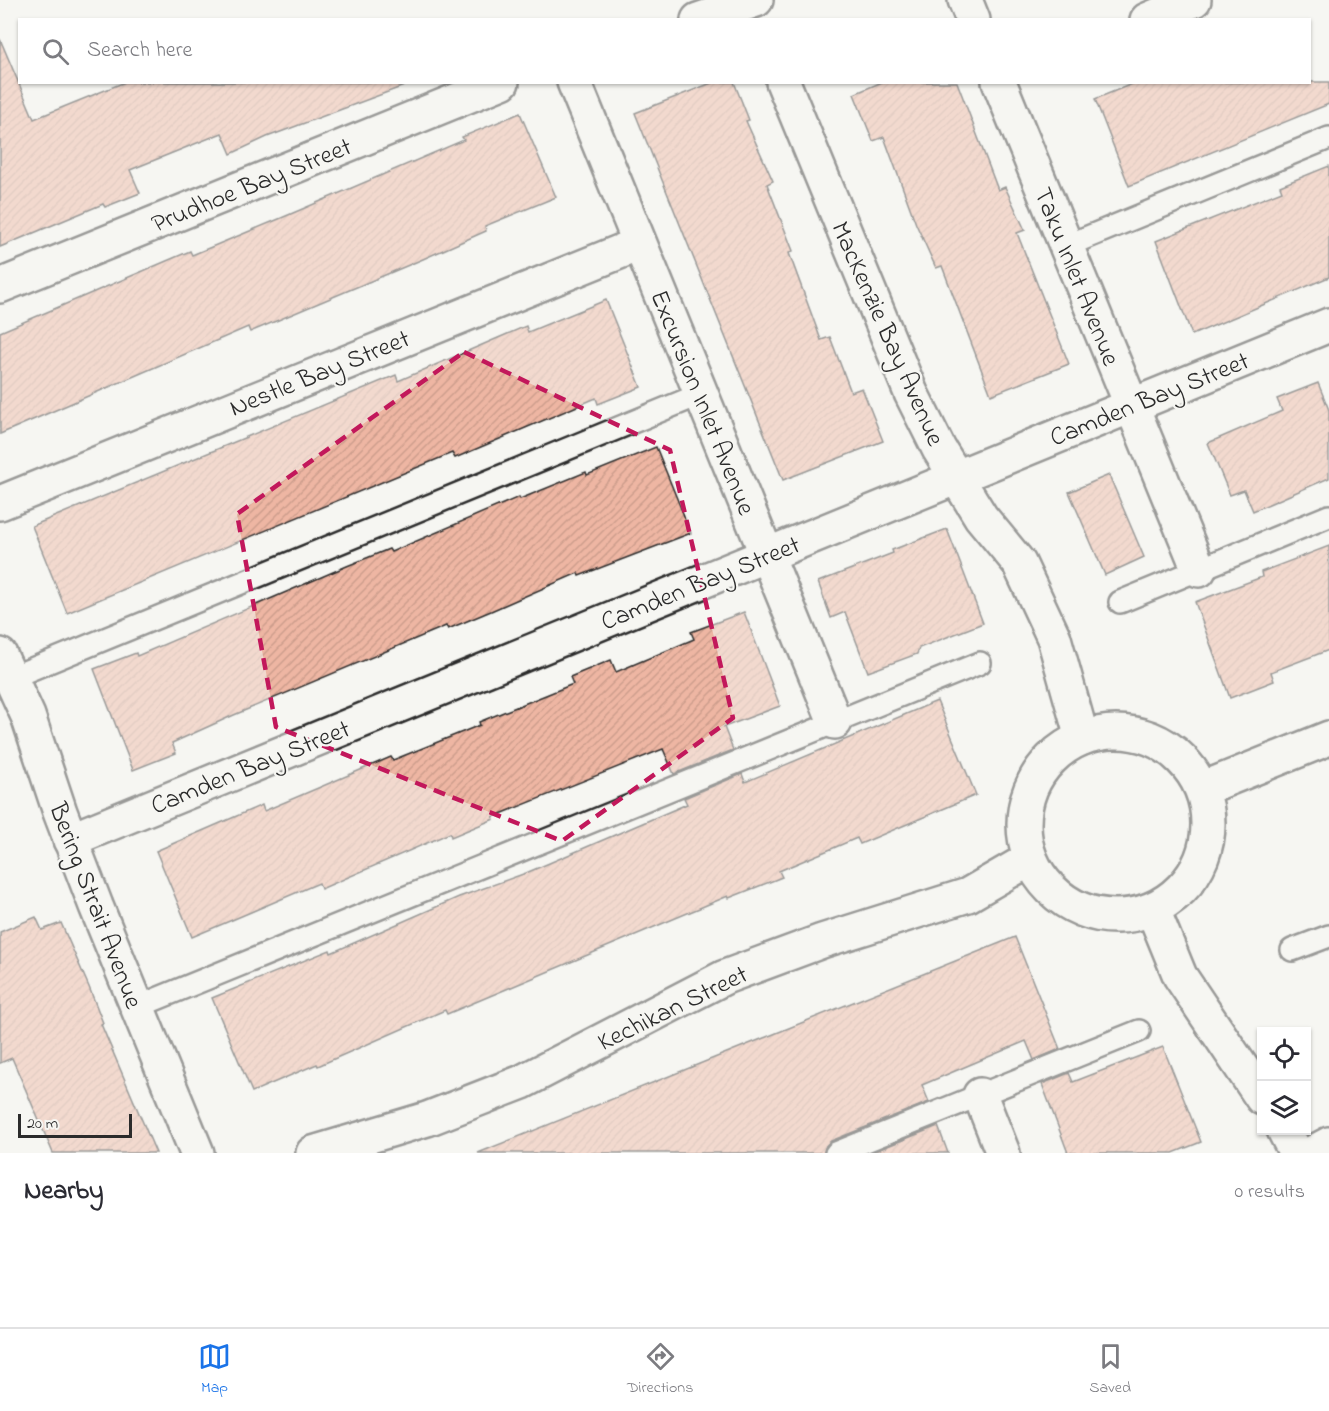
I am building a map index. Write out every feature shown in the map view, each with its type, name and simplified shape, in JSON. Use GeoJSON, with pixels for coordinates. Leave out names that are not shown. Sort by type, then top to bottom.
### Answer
{"type":"FeatureCollection","features":[{"type":"Feature","properties":{"kind":"street"},"geometry":{"type":"LineString","coordinates":[[965,0],[972,18]]}},
{"type":"Feature","properties":{"kind":"street"},"geometry":{"type":"LineString","coordinates":[[1152,18],[1194,0]]}},
{"type":"Feature","properties":{"kind":"street"},"geometry":{"type":"LineString","coordinates":[[707,18],[754,7]]}},
{"type":"Feature","properties":{"kind":"street","name":"Prudhoe Bay Street"},"geometry":{"type":"LineString","coordinates":[[0,286],[497,84]]}},
{"type":"Feature","properties":{"kind":"street","name":"Excursion Inlet Avenue"},"geometry":{"type":"LineString","coordinates":[[575,84],[835,722]]}},
{"type":"Feature","properties":{"kind":"street","name":"MacKenzie Bay Avenue"},"geometry":{"type":"LineString","coordinates":[[784,84],[911,393],[956,477],[981,517],[1019,563],[1054,638],[1082,738]]}},
{"type":"Feature","properties":{"kind":"street","name":"Taku Inlet Avenue"},"geometry":{"type":"LineString","coordinates":[[1000,84],[1199,570]]}},
{"type":"Feature","properties":{"kind":"street","name":"Nestle Bay Street"},"geometry":{"type":"LineString","coordinates":[[0,503],[639,244]]}},
{"type":"Feature","properties":{"kind":"street","name":"Camden Bay Street"},"geometry":{"type":"LineString","coordinates":[[70,840],[1329,325]]}},
{"type":"Feature","properties":{"kind":"street","name":"Bering Strait Avenue"},"geometry":{"type":"LineString","coordinates":[[5,667],[28,716],[70,840],[197,1153]]}},
{"type":"Feature","properties":{"kind":"street"},"geometry":{"type":"LineString","coordinates":[[1110,731],[1139,734],[1165,745],[1187,764],[1202,789],[1209,818],[1207,846],[1196,873],[1177,894],[1153,910],[1125,917],[1095,915],[1068,904],[1046,884],[1030,859],[1024,830],[1026,802],[1038,775],[1056,753],[1082,738],[1110,731]]}},
{"type":"Feature","properties":{"kind":"street"},"geometry":{"type":"LineString","coordinates":[[1202,789],[1329,738]]}},
{"type":"Feature","properties":{"kind":"street","name":"Kechikan Street"},"geometry":{"type":"LineString","coordinates":[[313,1153],[427,1119],[522,1082],[725,977],[822,941],[968,894],[1030,859]]}},
{"type":"Feature","properties":{"kind":"street"},"geometry":{"type":"LineString","coordinates":[[1153,910],[1180,976],[1257,1091]]}},
{"type":"Feature","properties":{"kind":"street"},"geometry":{"type":"LineString","coordinates":[[980,1095],[1003,1153]]}},
{"type":"Feature","properties":{"kind":"street"},"geometry":{"type":"LineString","coordinates":[[1286,1135],[1296,1153]]}},
{"type":"Feature","properties":{"kind":"street"},"geometry":{"type":"LineString","coordinates":[[1312,1153],[1329,1144]]}},
{"type":"Feature","properties":{"kind":"lane"},"geometry":{"type":"LineString","coordinates":[[1066,246],[1329,138]]}},
{"type":"Feature","properties":{"kind":"lane"},"geometry":{"type":"LineString","coordinates":[[5,667],[701,394]]}},
{"type":"Feature","properties":{"kind":"lane"},"geometry":{"type":"LineString","coordinates":[[1120,602],[1329,516]]}},
{"type":"Feature","properties":{"kind":"lane"},"geometry":{"type":"LineString","coordinates":[[137,1007],[980,663]]}},
{"type":"Feature","properties":{"kind":"lane"},"geometry":{"type":"LineString","coordinates":[[1292,950],[1329,936]]}},
{"type":"Feature","properties":{"kind":"lane"},"geometry":{"type":"LineString","coordinates":[[836,1153],[1138,1031]]}},
{"type":"Feature","properties":{"kind":"highlighted area"},"geometry":{"type":"Polygon","coordinates":[[[464,352],[670,450],[733,718],[562,841],[276,727],[237,514],[464,352]]]}},
{"type":"Feature","properties":{"kind":"building"},"geometry":{"type":"Polygon","coordinates":[[[0,39],[34,119],[120,84],[404,84],[404,86],[267,137],[231,154],[222,133],[130,170],[140,193],[105,207],[103,204],[0,247],[0,39]]]}},
{"type":"Feature","properties":{"kind":"building"},"geometry":{"type":"Polygon","coordinates":[[[1311,82],[1329,82],[1329,104],[1129,186],[1095,99],[1132,84],[1311,84],[1311,82]]]}},
{"type":"Feature","properties":{"kind":"building"},"geometry":{"type":"Polygon","coordinates":[[[709,84],[735,84],[749,120],[746,121],[773,181],[767,184],[793,251],[789,253],[821,340],[830,337],[851,392],[862,388],[883,441],[783,480],[635,113],[709,84]]]}},
{"type":"Feature","properties":{"kind":"building"},"geometry":{"type":"Polygon","coordinates":[[[877,84],[958,84],[998,190],[1005,187],[1025,230],[1017,233],[1069,364],[991,395],[942,266],[936,268],[916,224],[884,137],[873,141],[854,94],[877,84]]]}},
{"type":"Feature","properties":{"kind":"building"},"geometry":{"type":"Polygon","coordinates":[[[520,113],[556,197],[485,226],[486,231],[423,259],[250,332],[248,327],[0,434],[0,332],[190,251],[192,255],[279,219],[464,140],[462,137],[520,113]]]}},
{"type":"Feature","properties":{"kind":"building"},"geometry":{"type":"Polygon","coordinates":[[[1329,166],[1329,277],[1192,335],[1156,241],[1282,191],[1280,186],[1329,166]]]}},
{"type":"Feature","properties":{"kind":"building"},"geometry":{"type":"Polygon","coordinates":[[[606,300],[641,387],[598,404],[596,398],[455,458],[452,453],[67,613],[32,526],[396,375],[398,381],[526,326],[528,332],[606,300]]]}},
{"type":"Feature","properties":{"kind":"building"},"geometry":{"type":"Polygon","coordinates":[[[1318,383],[1329,410],[1329,478],[1253,511],[1244,490],[1230,495],[1208,443],[1282,411],[1277,399],[1318,383]]]}},
{"type":"Feature","properties":{"kind":"building"},"geometry":{"type":"Polygon","coordinates":[[[656,447],[691,533],[579,576],[578,573],[448,629],[446,626],[234,715],[172,743],[176,753],[133,770],[94,669],[136,653],[137,656],[347,566],[389,549],[391,552],[519,497],[520,499],[586,472],[587,475],[656,447]]]}},
{"type":"Feature","properties":{"kind":"building"},"geometry":{"type":"Polygon","coordinates":[[[1109,475],[1144,557],[1105,575],[1069,492],[1109,475]]]}},
{"type":"Feature","properties":{"kind":"building"},"geometry":{"type":"Polygon","coordinates":[[[947,529],[983,623],[919,648],[917,654],[868,672],[845,612],[831,618],[818,582],[947,529]]]}},
{"type":"Feature","properties":{"kind":"building"},"geometry":{"type":"Polygon","coordinates":[[[1329,546],[1329,650],[1271,672],[1274,681],[1230,698],[1195,602],[1262,577],[1261,572],[1329,546]]]}},
{"type":"Feature","properties":{"kind":"building"},"geometry":{"type":"Polygon","coordinates":[[[744,612],[780,706],[724,727],[733,750],[674,774],[663,749],[493,817],[494,819],[451,837],[450,833],[321,889],[319,883],[192,937],[156,851],[262,805],[264,811],[391,757],[393,760],[480,725],[479,722],[573,684],[570,677],[611,660],[616,672],[694,639],[691,632],[744,612]]]}},
{"type":"Feature","properties":{"kind":"building"},"geometry":{"type":"Polygon","coordinates":[[[937,701],[976,795],[860,844],[857,838],[779,871],[782,877],[729,898],[728,896],[447,1014],[445,1010],[318,1066],[317,1064],[252,1092],[212,998],[330,950],[331,953],[459,897],[526,873],[687,804],[684,798],[742,774],[745,782],[937,701]]]}},
{"type":"Feature","properties":{"kind":"building"},"geometry":{"type":"Polygon","coordinates":[[[36,917],[42,930],[61,923],[156,1153],[53,1153],[12,1058],[0,1063],[0,932],[36,917]]]}},
{"type":"Feature","properties":{"kind":"building"},"geometry":{"type":"Polygon","coordinates":[[[1015,937],[1060,1049],[1034,1060],[1026,1041],[922,1085],[929,1102],[831,1141],[824,1153],[478,1153],[1015,937]]]}},
{"type":"Feature","properties":{"kind":"building"},"geometry":{"type":"Polygon","coordinates":[[[1163,1047],[1201,1142],[1173,1153],[1068,1153],[1042,1084],[1069,1073],[1073,1082],[1163,1047]]]}},
{"type":"Feature","properties":{"kind":"building"},"geometry":{"type":"Polygon","coordinates":[[[938,1126],[948,1153],[870,1153],[938,1126]]]}}]}
